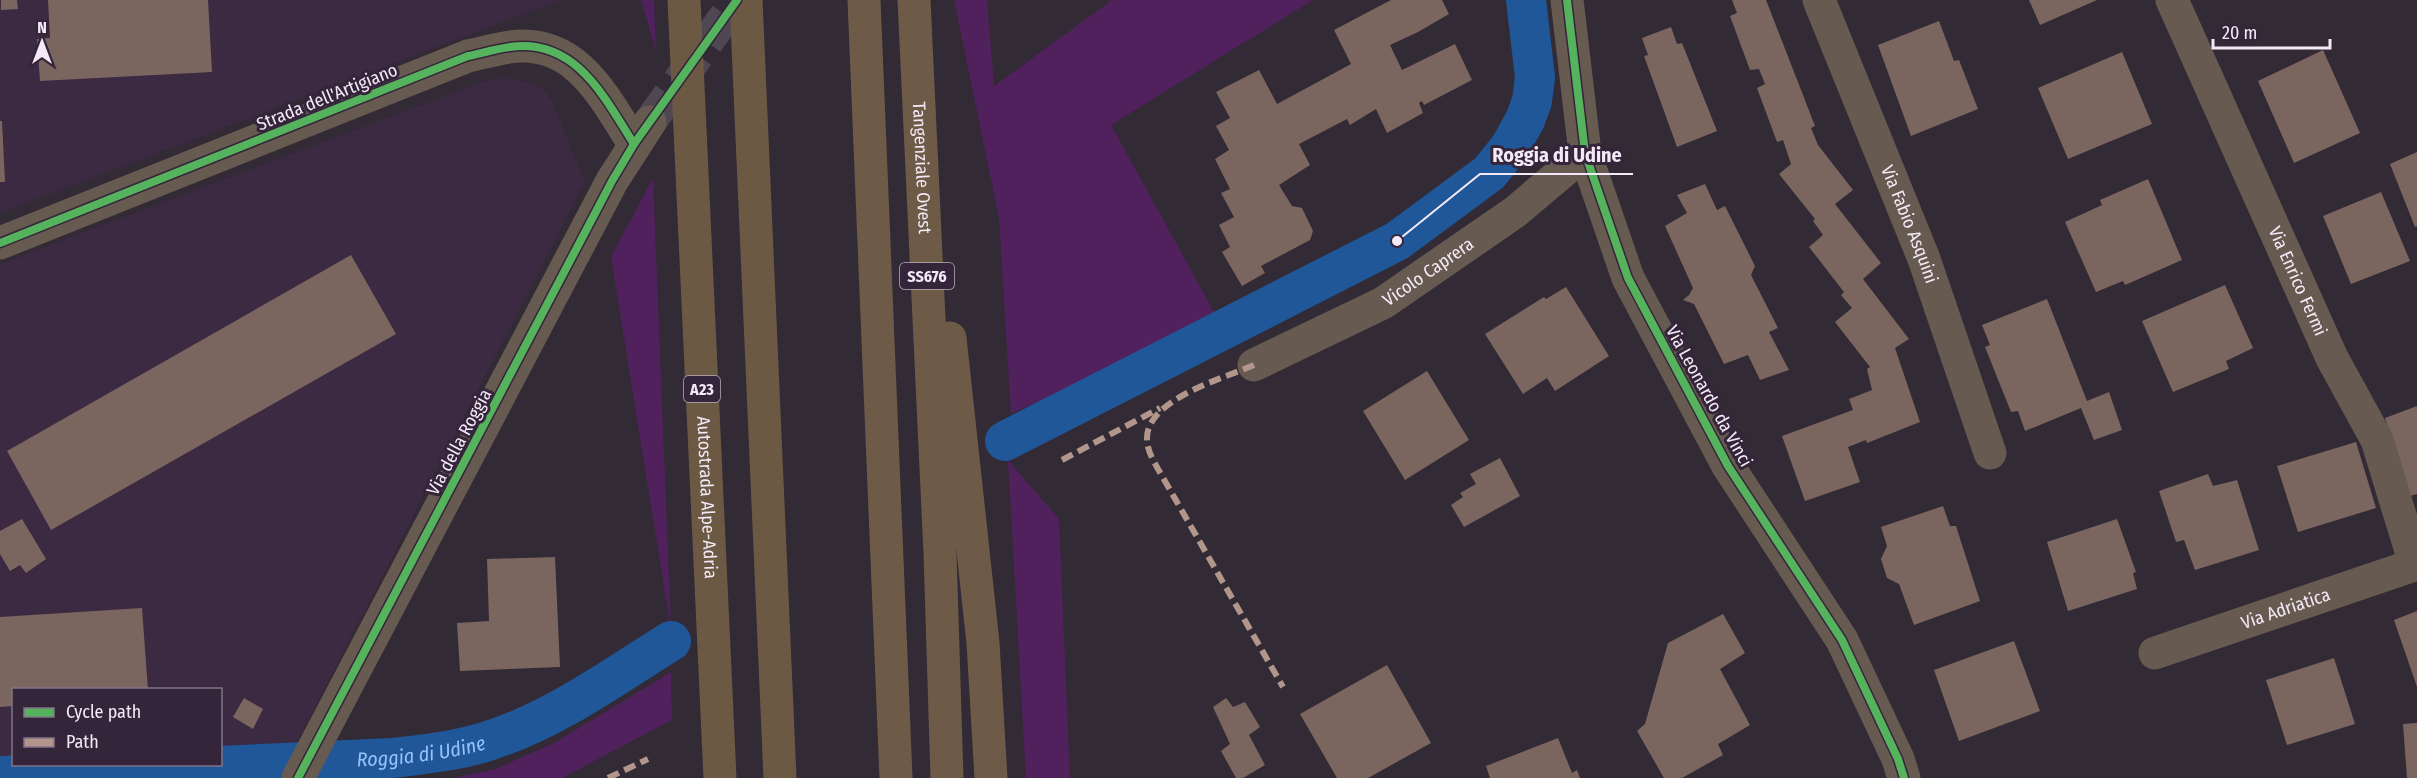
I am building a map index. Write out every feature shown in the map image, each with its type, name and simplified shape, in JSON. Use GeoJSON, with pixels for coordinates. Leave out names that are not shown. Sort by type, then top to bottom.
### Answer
{"type":"FeatureCollection","features":[{"type":"Feature","properties":{"kind":"highway","name":"Autostrada Alpe-Adria"},"geometry":{"type":"LineString","coordinates":[[684,0],[720,778]]}},
{"type":"Feature","properties":{"kind":"highway"},"geometry":{"type":"LineString","coordinates":[[746,0],[780,778]]}},
{"type":"Feature","properties":{"kind":"highway","name":"SS676"},"geometry":{"type":"LineString","coordinates":[[864,0],[896,778]]}},
{"type":"Feature","properties":{"kind":"highway"},"geometry":{"type":"LineString","coordinates":[[914,2],[983,643],[991,778]]}},
{"type":"Feature","properties":{"kind":"highway","name":"Tangenziale Ovest"},"geometry":{"type":"LineString","coordinates":[[914,2],[940,553],[947,778]]}},
{"type":"Feature","properties":{"kind":"street","name":"Via Leonardo da Vinci"},"geometry":{"type":"LineString","coordinates":[[1567,0],[1585,153],[1628,278],[1728,466],[1842,640],[1898,759],[1904,778]]}},
{"type":"Feature","properties":{"kind":"street","name":"Via Fabio Asquini"},"geometry":{"type":"LineString","coordinates":[[1819,0],[1924,259],[1990,453]]}},
{"type":"Feature","properties":{"kind":"street","name":"Via Enrico Fermi"},"geometry":{"type":"LineString","coordinates":[[2172,0],[2332,358],[2377,440],[2416,564]]}},
{"type":"Feature","properties":{"kind":"street","name":"Strada dell'Artigiano"},"geometry":{"type":"LineString","coordinates":[[0,243],[468,56],[512,46],[544,49],[566,58],[584,70],[642,133]]}},
{"type":"Feature","properties":{"kind":"street","name":"Via della Roggia"},"geometry":{"type":"LineString","coordinates":[[298,778],[606,192],[642,133]]}},
{"type":"Feature","properties":{"kind":"street","name":"Vicolo Caprera"},"geometry":{"type":"LineString","coordinates":[[1254,365],[1383,303],[1515,212],[1585,153]]}},
{"type":"Feature","properties":{"kind":"street","name":"Via Adriatica"},"geometry":{"type":"LineString","coordinates":[[2155,653],[2416,564]]}},
{"type":"Feature","properties":{"kind":"shaded area"},"geometry":{"type":"Polygon","coordinates":[[[0,0],[561,0],[0,213],[0,0]]]}},
{"type":"Feature","properties":{"kind":"shaded area"},"geometry":{"type":"Polygon","coordinates":[[[641,0],[654,0],[656,51],[641,0]]]}},
{"type":"Feature","properties":{"kind":"shaded area"},"geometry":{"type":"Polygon","coordinates":[[[954,0],[987,0],[994,86],[1112,0],[1313,0],[1111,125],[1218,319],[1011,414],[999,218],[954,0]]]}},
{"type":"Feature","properties":{"kind":"shaded area"},"geometry":{"type":"Polygon","coordinates":[[[504,78],[527,82],[543,88],[552,101],[585,182],[297,742],[222,747],[222,688],[12,688],[12,759],[0,759],[0,264],[482,82],[504,78]]]}},
{"type":"Feature","properties":{"kind":"shaded area"},"geometry":{"type":"Polygon","coordinates":[[[653,178],[671,630],[611,257],[653,178]]]}},
{"type":"Feature","properties":{"kind":"shaded area"},"geometry":{"type":"Polygon","coordinates":[[[1008,460],[1059,519],[1070,778],[1026,778],[1008,460]]]}},
{"type":"Feature","properties":{"kind":"shaded area"},"geometry":{"type":"Polygon","coordinates":[[[671,672],[672,720],[562,778],[454,778],[496,769],[556,742],[671,672]]]}},
{"type":"Feature","properties":{"kind":"building"},"geometry":{"type":"Polygon","coordinates":[[[1,0],[17,0],[18,9],[1,10],[1,0]]]}},
{"type":"Feature","properties":{"kind":"building"},"geometry":{"type":"Polygon","coordinates":[[[48,0],[208,0],[212,72],[40,81],[37,39],[50,38],[48,0]]]}},
{"type":"Feature","properties":{"kind":"building"},"geometry":{"type":"Polygon","coordinates":[[[1391,0],[1442,0],[1449,14],[1390,45],[1402,70],[1455,44],[1472,80],[1424,105],[1422,101],[1419,103],[1423,113],[1387,133],[1376,109],[1350,125],[1347,119],[1299,144],[1310,165],[1279,185],[1292,206],[1302,208],[1313,231],[1310,240],[1261,266],[1265,273],[1242,286],[1222,252],[1230,247],[1219,225],[1234,217],[1221,193],[1230,189],[1215,159],[1229,150],[1216,126],[1230,118],[1216,92],[1259,70],[1277,104],[1351,64],[1334,30],[1391,0]]]}},
{"type":"Feature","properties":{"kind":"building"},"geometry":{"type":"Polygon","coordinates":[[[1732,0],[1766,0],[1815,126],[1811,128],[1818,145],[1853,190],[1835,204],[1881,263],[1863,279],[1909,339],[1895,348],[1920,422],[1867,443],[1866,440],[1848,447],[1860,482],[1805,501],[1782,436],[1853,410],[1849,399],[1872,390],[1867,369],[1870,367],[1835,322],[1852,308],[1841,295],[1844,292],[1809,247],[1823,235],[1813,221],[1815,219],[1779,174],[1791,164],[1783,140],[1777,142],[1757,88],[1765,84],[1759,69],[1750,70],[1730,16],[1737,13],[1732,0]]]}},
{"type":"Feature","properties":{"kind":"building"},"geometry":{"type":"Polygon","coordinates":[[[2029,0],[2097,0],[2040,25],[2029,0]]]}},
{"type":"Feature","properties":{"kind":"building"},"geometry":{"type":"Polygon","coordinates":[[[1939,21],[1954,61],[1959,60],[1978,109],[1911,136],[1878,45],[1939,21]]]}},
{"type":"Feature","properties":{"kind":"building"},"geometry":{"type":"Polygon","coordinates":[[[1671,27],[1677,44],[1682,43],[1717,131],[1677,147],[1644,56],[1648,55],[1642,38],[1671,27]]]}},
{"type":"Feature","properties":{"kind":"building"},"geometry":{"type":"Polygon","coordinates":[[[2323,50],[2360,133],[2294,163],[2258,81],[2323,50]]]}},
{"type":"Feature","properties":{"kind":"building"},"geometry":{"type":"Polygon","coordinates":[[[2122,52],[2152,124],[2068,159],[2038,88],[2122,52]]]}},
{"type":"Feature","properties":{"kind":"building"},"geometry":{"type":"Polygon","coordinates":[[[0,121],[2,121],[5,182],[0,182],[0,121]]]}},
{"type":"Feature","properties":{"kind":"building"},"geometry":{"type":"Polygon","coordinates":[[[2417,152],[2417,226],[2415,227],[2390,164],[2417,152]]]}},
{"type":"Feature","properties":{"kind":"building"},"geometry":{"type":"Polygon","coordinates":[[[2148,179],[2182,260],[2125,285],[2123,281],[2096,292],[2065,222],[2102,205],[2100,200],[2148,179]]]}},
{"type":"Feature","properties":{"kind":"building"},"geometry":{"type":"Polygon","coordinates":[[[1705,184],[1717,210],[1725,206],[1755,266],[1751,275],[1778,328],[1769,332],[1789,370],[1760,380],[1748,355],[1724,364],[1694,304],[1683,300],[1693,288],[1665,226],[1687,213],[1677,195],[1705,184]]]}},
{"type":"Feature","properties":{"kind":"building"},"geometry":{"type":"Polygon","coordinates":[[[2381,192],[2410,261],[2351,284],[2323,216],[2381,192]]]}},
{"type":"Feature","properties":{"kind":"building"},"geometry":{"type":"Polygon","coordinates":[[[351,255],[396,334],[51,530],[7,451],[351,255]]]}},
{"type":"Feature","properties":{"kind":"building"},"geometry":{"type":"Polygon","coordinates":[[[2225,285],[2253,348],[2226,361],[2229,369],[2173,392],[2142,321],[2225,285]]]}},
{"type":"Feature","properties":{"kind":"building"},"geometry":{"type":"Polygon","coordinates":[[[1566,287],[1609,356],[1555,391],[1547,378],[1523,394],[1485,334],[1544,297],[1546,299],[1566,287]]]}},
{"type":"Feature","properties":{"kind":"building"},"geometry":{"type":"Polygon","coordinates":[[[2047,299],[2087,401],[2109,392],[2122,430],[2094,440],[2081,408],[2025,431],[2018,411],[2011,412],[1985,347],[1990,345],[1982,325],[2047,299]]]}},
{"type":"Feature","properties":{"kind":"building"},"geometry":{"type":"Polygon","coordinates":[[[1427,371],[1469,440],[1405,480],[1363,411],[1427,371]]]}},
{"type":"Feature","properties":{"kind":"building"},"geometry":{"type":"Polygon","coordinates":[[[2417,406],[2417,494],[2410,496],[2385,418],[2417,406]]]}},
{"type":"Feature","properties":{"kind":"building"},"geometry":{"type":"Polygon","coordinates":[[[2356,442],[2376,508],[2298,532],[2277,466],[2356,442]]]}},
{"type":"Feature","properties":{"kind":"building"},"geometry":{"type":"Polygon","coordinates":[[[1500,458],[1520,496],[1464,527],[1451,505],[1463,497],[1460,493],[1476,484],[1470,474],[1500,458]]]}},
{"type":"Feature","properties":{"kind":"building"},"geometry":{"type":"Polygon","coordinates":[[[2208,474],[2213,486],[2237,480],[2259,550],[2195,570],[2184,540],[2176,542],[2159,491],[2208,474]]]}},
{"type":"Feature","properties":{"kind":"building"},"geometry":{"type":"Polygon","coordinates":[[[1943,506],[1950,526],[1956,526],[1980,601],[1914,625],[1899,584],[1887,578],[1881,559],[1887,546],[1881,527],[1943,506]]]}},
{"type":"Feature","properties":{"kind":"building"},"geometry":{"type":"Polygon","coordinates":[[[22,519],[46,559],[26,573],[20,565],[10,571],[0,554],[0,531],[22,519]]]}},
{"type":"Feature","properties":{"kind":"building"},"geometry":{"type":"Polygon","coordinates":[[[2117,519],[2136,572],[2133,573],[2137,589],[2068,611],[2047,542],[2117,519]]]}},
{"type":"Feature","properties":{"kind":"building"},"geometry":{"type":"Polygon","coordinates":[[[555,557],[560,667],[460,671],[457,623],[489,621],[487,559],[555,557]]]}},
{"type":"Feature","properties":{"kind":"building"},"geometry":{"type":"Polygon","coordinates":[[[142,608],[148,688],[12,688],[12,706],[0,707],[0,617],[142,608]]]}},
{"type":"Feature","properties":{"kind":"building"},"geometry":{"type":"Polygon","coordinates":[[[2417,611],[2417,687],[2394,620],[2417,611]]]}},
{"type":"Feature","properties":{"kind":"building"},"geometry":{"type":"Polygon","coordinates":[[[1723,614],[1745,653],[1720,669],[1750,725],[1718,744],[1723,755],[1682,778],[1664,778],[1637,731],[1645,724],[1668,643],[1723,614]]]}},
{"type":"Feature","properties":{"kind":"building"},"geometry":{"type":"Polygon","coordinates":[[[2014,641],[2040,711],[1959,741],[1934,670],[2014,641]]]}},
{"type":"Feature","properties":{"kind":"building"},"geometry":{"type":"Polygon","coordinates":[[[2334,658],[2355,724],[2287,745],[2266,680],[2334,658]]]}},
{"type":"Feature","properties":{"kind":"building"},"geometry":{"type":"Polygon","coordinates":[[[1387,665],[1431,743],[1368,778],[1337,778],[1300,714],[1387,665]]]}},
{"type":"Feature","properties":{"kind":"building"},"geometry":{"type":"Polygon","coordinates":[[[244,698],[263,709],[253,729],[233,717],[244,698]]]}},
{"type":"Feature","properties":{"kind":"building"},"geometry":{"type":"Polygon","coordinates":[[[1226,698],[1233,707],[1245,702],[1260,727],[1249,735],[1265,765],[1243,778],[1236,778],[1221,751],[1230,744],[1213,707],[1226,698]]]}},
{"type":"Feature","properties":{"kind":"building"},"geometry":{"type":"Polygon","coordinates":[[[2417,723],[2417,778],[2407,778],[2403,724],[2417,723]]]}},
{"type":"Feature","properties":{"kind":"building"},"geometry":{"type":"Polygon","coordinates":[[[1558,738],[1572,773],[1577,770],[1580,778],[1490,778],[1486,766],[1558,738]]]}},
{"type":"Feature","properties":{"kind":"waterway","name":"Roggia di Udine"},"geometry":{"type":"LineString","coordinates":[[1005,441],[1397,241],[1489,173],[1510,147],[1525,120],[1532,101],[1535,77],[1526,0]]}},
{"type":"Feature","properties":{"kind":"waterway","name":"Roggia di Udine"},"geometry":{"type":"LineString","coordinates":[[222,766],[392,758],[479,744],[515,731],[561,709],[671,641]]}},
{"type":"Feature","properties":{"kind":"waterway","name":"Roggia di Udine"},"geometry":{"type":"LineString","coordinates":[[0,776],[218,766]]}},
{"type":"Feature","properties":{"kind":"tunnel"},"geometry":{"type":"LineString","coordinates":[[650,122],[737,0]]}},
{"type":"Feature","properties":{"kind":"marked path"},"geometry":{"type":"LineString","coordinates":[[1254,365],[1173,401],[1159,412],[1150,425],[1147,443],[1156,466],[1283,687]]}},
{"type":"Feature","properties":{"kind":"marked path"},"geometry":{"type":"LineString","coordinates":[[1062,460],[1160,408]]}},
{"type":"Feature","properties":{"kind":"marked path"},"geometry":{"type":"LineString","coordinates":[[608,778],[648,759]]}},
{"type":"Feature","properties":{"kind":"cycle path"},"geometry":{"type":"LineString","coordinates":[[298,778],[612,181],[634,144],[737,0]]}},
{"type":"Feature","properties":{"kind":"cycle path"},"geometry":{"type":"LineString","coordinates":[[1567,0],[1585,153],[1628,278],[1728,466],[1842,640],[1898,759],[1904,778]]}},
{"type":"Feature","properties":{"kind":"cycle path"},"geometry":{"type":"LineString","coordinates":[[0,243],[468,56],[510,47],[533,47],[553,52],[570,61],[586,74],[599,90],[634,144]]}},
{"type":"Feature","properties":{"kind":"place","name":"Roggia di Udine"},"geometry":{"type":"Point","coordinates":[1397,241]}}]}
